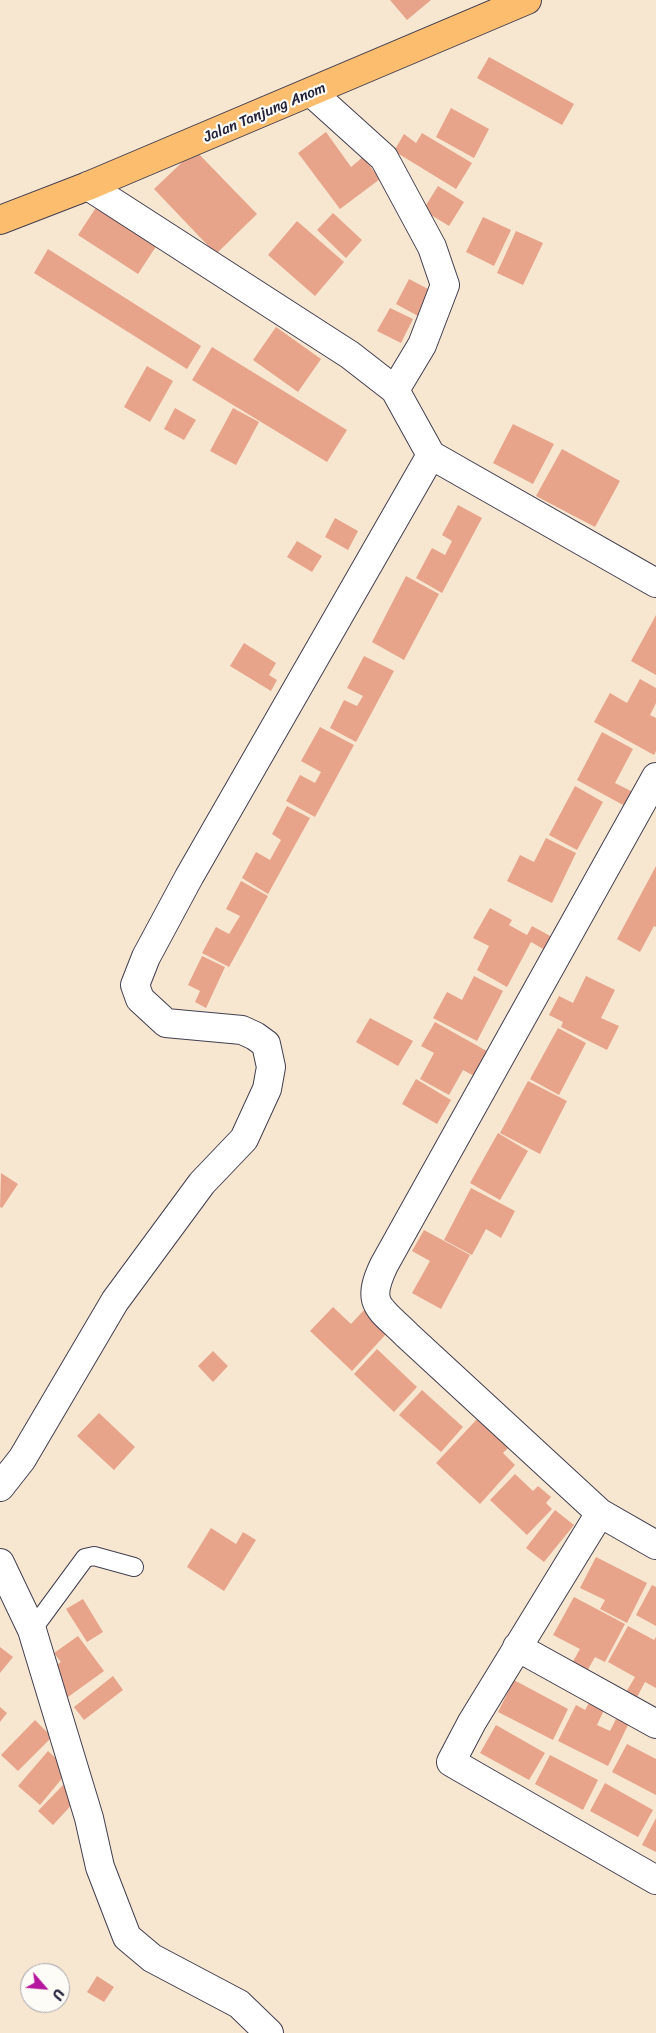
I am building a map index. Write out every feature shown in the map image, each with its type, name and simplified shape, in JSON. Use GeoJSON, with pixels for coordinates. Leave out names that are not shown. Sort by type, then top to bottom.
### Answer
{"type":"FeatureCollection","features":[{"type":"Feature","properties":{"kind":"main road","name":"Jalan Tanjung Anom"},"geometry":{"type":"LineString","coordinates":[[0,220],[88,186],[312,93],[527,0]]}},
{"type":"Feature","properties":{"kind":"street"},"geometry":{"type":"LineString","coordinates":[[312,93],[384,158],[432,247],[444,285],[422,345],[395,390]]}},
{"type":"Feature","properties":{"kind":"street"},"geometry":{"type":"LineString","coordinates":[[88,186],[350,355],[395,390],[431,455],[656,583]]}},
{"type":"Feature","properties":{"kind":"street"},"geometry":{"type":"LineString","coordinates":[[0,1488],[22,1459],[115,1301],[202,1182],[244,1139],[267,1088],[271,1067],[269,1053],[266,1044],[256,1036],[242,1030],[166,1023],[140,999],[135,985],[146,957],[189,877],[431,455]]}},
{"type":"Feature","properties":{"kind":"street"},"geometry":{"type":"LineString","coordinates":[[656,776],[384,1264],[374,1294],[376,1304],[407,1335],[600,1513],[656,1545]]}},
{"type":"Feature","properties":{"kind":"street"},"geometry":{"type":"LineString","coordinates":[[600,1513],[450,1762],[656,1880]]}},
{"type":"Feature","properties":{"kind":"street"},"geometry":{"type":"LineString","coordinates":[[0,1563],[32,1630],[89,1818],[100,1866],[127,1937],[152,1958],[239,2004],[269,2033]]}},
{"type":"Feature","properties":{"kind":"street"},"geometry":{"type":"LineString","coordinates":[[518,1647],[656,1724]]}},
{"type":"Feature","properties":{"kind":"lane"},"geometry":{"type":"LineString","coordinates":[[32,1630],[85,1558],[94,1556],[134,1566]]}},
{"type":"Feature","properties":{"kind":"building"},"geometry":{"type":"Polygon","coordinates":[[[390,0],[431,0],[407,20],[390,0]]]}},
{"type":"Feature","properties":{"kind":"building"},"geometry":{"type":"Polygon","coordinates":[[[489,57],[574,104],[562,125],[477,78],[489,57]]]}},
{"type":"Feature","properties":{"kind":"building"},"geometry":{"type":"Polygon","coordinates":[[[451,108],[489,129],[474,158],[436,137],[451,108]]]}},
{"type":"Feature","properties":{"kind":"building"},"geometry":{"type":"Polygon","coordinates":[[[326,132],[351,167],[363,157],[380,179],[340,209],[298,153],[326,132]]]}},
{"type":"Feature","properties":{"kind":"building"},"geometry":{"type":"Polygon","coordinates":[[[422,133],[472,163],[456,189],[394,151],[404,134],[416,143],[422,133]]]}},
{"type":"Feature","properties":{"kind":"building"},"geometry":{"type":"Polygon","coordinates":[[[195,150],[257,214],[216,254],[154,189],[195,150]]]}},
{"type":"Feature","properties":{"kind":"building"},"geometry":{"type":"Polygon","coordinates":[[[438,186],[464,202],[449,226],[423,210],[438,186]]]}},
{"type":"Feature","properties":{"kind":"building"},"geometry":{"type":"Polygon","coordinates":[[[97,206],[157,245],[138,274],[78,235],[97,206]]]}},
{"type":"Feature","properties":{"kind":"building"},"geometry":{"type":"Polygon","coordinates":[[[333,213],[362,240],[346,258],[317,230],[333,213]]]}},
{"type":"Feature","properties":{"kind":"building"},"geometry":{"type":"Polygon","coordinates":[[[483,217],[511,230],[494,266],[466,252],[483,217]]]}},
{"type":"Feature","properties":{"kind":"building"},"geometry":{"type":"Polygon","coordinates":[[[297,221],[344,262],[315,296],[268,255],[297,221]]]}},
{"type":"Feature","properties":{"kind":"building"},"geometry":{"type":"Polygon","coordinates":[[[516,231],[543,243],[523,285],[497,273],[516,231]]]}},
{"type":"Feature","properties":{"kind":"building"},"geometry":{"type":"Polygon","coordinates":[[[48,249],[201,346],[187,369],[34,273],[48,249]]]}},
{"type":"Feature","properties":{"kind":"building"},"geometry":{"type":"Polygon","coordinates":[[[409,279],[432,291],[418,316],[396,304],[409,279]]]}},
{"type":"Feature","properties":{"kind":"building"},"geometry":{"type":"Polygon","coordinates":[[[390,308],[413,319],[401,343],[377,331],[390,308]]]}},
{"type":"Feature","properties":{"kind":"building"},"geometry":{"type":"Polygon","coordinates":[[[276,327],[321,359],[298,392],[253,360],[276,327]]]}},
{"type":"Feature","properties":{"kind":"building"},"geometry":{"type":"Polygon","coordinates":[[[212,347],[347,430],[327,462],[192,380],[212,347]]]}},
{"type":"Feature","properties":{"kind":"building"},"geometry":{"type":"Polygon","coordinates":[[[147,366],[173,381],[150,422],[124,407],[147,366]]]}},
{"type":"Feature","properties":{"kind":"building"},"geometry":{"type":"Polygon","coordinates":[[[175,408],[196,420],[184,440],[164,429],[175,408]]]}},
{"type":"Feature","properties":{"kind":"building"},"geometry":{"type":"Polygon","coordinates":[[[233,408],[259,422],[236,465],[210,451],[233,408]]]}},
{"type":"Feature","properties":{"kind":"building"},"geometry":{"type":"Polygon","coordinates":[[[513,424],[554,444],[533,484],[493,463],[513,424]]]}},
{"type":"Feature","properties":{"kind":"building"},"geometry":{"type":"Polygon","coordinates":[[[562,449],[620,481],[595,527],[536,496],[562,449]]]}},
{"type":"Feature","properties":{"kind":"building"},"geometry":{"type":"Polygon","coordinates":[[[458,505],[482,518],[442,593],[416,578],[432,548],[445,555],[452,541],[442,535],[458,505]]]}},
{"type":"Feature","properties":{"kind":"building"},"geometry":{"type":"Polygon","coordinates":[[[335,518],[358,531],[348,550],[325,537],[335,518]]]}},
{"type":"Feature","properties":{"kind":"building"},"geometry":{"type":"Polygon","coordinates":[[[297,541],[322,556],[312,572],[287,557],[297,541]]]}},
{"type":"Feature","properties":{"kind":"building"},"geometry":{"type":"Polygon","coordinates":[[[406,576],[439,594],[404,660],[372,642],[406,576]]]}},
{"type":"Feature","properties":{"kind":"building"},"geometry":{"type":"Polygon","coordinates":[[[656,615],[656,675],[631,661],[656,615]]]}},
{"type":"Feature","properties":{"kind":"building"},"geometry":{"type":"Polygon","coordinates":[[[244,643],[276,663],[269,675],[277,680],[271,691],[230,666],[244,643]]]}},
{"type":"Feature","properties":{"kind":"building"},"geometry":{"type":"Polygon","coordinates":[[[364,656],[394,671],[356,742],[330,728],[344,700],[357,706],[363,696],[347,688],[364,656]]]}},
{"type":"Feature","properties":{"kind":"building"},"geometry":{"type":"Polygon","coordinates":[[[640,679],[656,688],[656,703],[650,715],[656,718],[656,751],[654,755],[594,722],[610,693],[627,703],[640,679]]]}},
{"type":"Feature","properties":{"kind":"building"},"geometry":{"type":"Polygon","coordinates":[[[320,727],[354,745],[315,817],[286,801],[300,775],[315,783],[321,772],[301,761],[320,727]]]}},
{"type":"Feature","properties":{"kind":"building"},"geometry":{"type":"Polygon","coordinates":[[[602,732],[633,749],[615,783],[633,792],[625,806],[577,780],[602,732]]]}},
{"type":"Feature","properties":{"kind":"building"},"geometry":{"type":"Polygon","coordinates":[[[575,786],[603,802],[577,850],[549,835],[575,786]]]}},
{"type":"Feature","properties":{"kind":"building"},"geometry":{"type":"Polygon","coordinates":[[[287,806],[310,818],[268,894],[242,878],[256,852],[270,860],[281,840],[272,834],[287,806]]]}},
{"type":"Feature","properties":{"kind":"building"},"geometry":{"type":"Polygon","coordinates":[[[546,838],[576,853],[552,903],[507,881],[520,855],[534,862],[546,838]]]}},
{"type":"Feature","properties":{"kind":"building"},"geometry":{"type":"Polygon","coordinates":[[[656,866],[656,927],[654,926],[640,952],[617,939],[656,866]]]}},
{"type":"Feature","properties":{"kind":"building"},"geometry":{"type":"Polygon","coordinates":[[[241,881],[268,896],[229,967],[202,953],[216,927],[229,934],[240,916],[226,909],[241,881]]]}},
{"type":"Feature","properties":{"kind":"building"},"geometry":{"type":"Polygon","coordinates":[[[490,908],[512,920],[509,925],[527,935],[532,926],[552,937],[545,950],[531,942],[507,987],[477,970],[489,946],[473,938],[490,908]]]}},
{"type":"Feature","properties":{"kind":"building"},"geometry":{"type":"Polygon","coordinates":[[[202,956],[225,967],[206,1008],[195,1002],[200,991],[188,985],[202,956]]]}},
{"type":"Feature","properties":{"kind":"building"},"geometry":{"type":"Polygon","coordinates":[[[474,976],[503,991],[477,1041],[433,1018],[447,992],[462,1000],[474,976]]]}},
{"type":"Feature","properties":{"kind":"building"},"geometry":{"type":"Polygon","coordinates":[[[586,976],[615,990],[601,1018],[619,1026],[607,1050],[561,1027],[563,1022],[549,1015],[559,996],[573,1003],[586,976]]]}},
{"type":"Feature","properties":{"kind":"building"},"geometry":{"type":"Polygon","coordinates":[[[370,1018],[413,1041],[398,1066],[356,1042],[370,1018]]]}},
{"type":"Feature","properties":{"kind":"building"},"geometry":{"type":"Polygon","coordinates":[[[435,1022],[492,1054],[478,1078],[463,1070],[449,1095],[420,1079],[434,1053],[421,1046],[435,1022]]]}},
{"type":"Feature","properties":{"kind":"building"},"geometry":{"type":"Polygon","coordinates":[[[558,1028],[586,1043],[559,1095],[530,1079],[558,1028]]]}},
{"type":"Feature","properties":{"kind":"building"},"geometry":{"type":"Polygon","coordinates":[[[416,1079],[451,1100],[437,1124],[402,1104],[416,1079]]]}},
{"type":"Feature","properties":{"kind":"building"},"geometry":{"type":"Polygon","coordinates":[[[528,1081],[567,1101],[540,1154],[500,1133],[528,1081]]]}},
{"type":"Feature","properties":{"kind":"building"},"geometry":{"type":"Polygon","coordinates":[[[498,1133],[528,1151],[500,1200],[470,1183],[498,1133]]]}},
{"type":"Feature","properties":{"kind":"building"},"geometry":{"type":"Polygon","coordinates":[[[1,1173],[18,1184],[2,1208],[0,1207],[1,1173]]]}},
{"type":"Feature","properties":{"kind":"building"},"geometry":{"type":"Polygon","coordinates":[[[471,1188],[515,1211],[501,1238],[486,1229],[472,1255],[444,1240],[471,1188]]]}},
{"type":"Feature","properties":{"kind":"building"},"geometry":{"type":"Polygon","coordinates":[[[424,1230],[470,1255],[441,1309],[412,1293],[430,1261],[412,1251],[424,1230]]]}},
{"type":"Feature","properties":{"kind":"building"},"geometry":{"type":"Polygon","coordinates":[[[333,1307],[351,1324],[364,1310],[388,1332],[352,1371],[310,1331],[333,1307]]]}},
{"type":"Feature","properties":{"kind":"building"},"geometry":{"type":"Polygon","coordinates":[[[377,1349],[417,1387],[394,1412],[354,1374],[377,1349]]]}},
{"type":"Feature","properties":{"kind":"building"},"geometry":{"type":"Polygon","coordinates":[[[213,1351],[228,1366],[213,1382],[198,1366],[213,1351]]]}},
{"type":"Feature","properties":{"kind":"building"},"geometry":{"type":"Polygon","coordinates":[[[422,1390],[463,1427],[441,1452],[399,1415],[422,1390]]]}},
{"type":"Feature","properties":{"kind":"building"},"geometry":{"type":"Polygon","coordinates":[[[99,1413],[135,1447],[114,1470],[77,1436],[99,1413]]]}},
{"type":"Feature","properties":{"kind":"building"},"geometry":{"type":"Polygon","coordinates":[[[478,1418],[509,1447],[503,1453],[515,1465],[480,1504],[436,1463],[478,1418]]]}},
{"type":"Feature","properties":{"kind":"building"},"geometry":{"type":"Polygon","coordinates":[[[515,1474],[533,1491],[538,1486],[551,1497],[546,1503],[552,1509],[527,1535],[490,1500],[515,1474]]]}},
{"type":"Feature","properties":{"kind":"building"},"geometry":{"type":"Polygon","coordinates":[[[555,1510],[574,1525],[544,1562],[526,1548],[555,1510]]]}},
{"type":"Feature","properties":{"kind":"building"},"geometry":{"type":"Polygon","coordinates":[[[211,1528],[236,1544],[243,1532],[256,1540],[224,1591],[187,1567],[211,1528]]]}},
{"type":"Feature","properties":{"kind":"building"},"geometry":{"type":"Polygon","coordinates":[[[596,1557],[647,1583],[627,1623],[600,1609],[605,1600],[580,1588],[596,1557]]]}},
{"type":"Feature","properties":{"kind":"building"},"geometry":{"type":"Polygon","coordinates":[[[652,1585],[656,1587],[656,1626],[636,1615],[652,1585]]]}},
{"type":"Feature","properties":{"kind":"building"},"geometry":{"type":"Polygon","coordinates":[[[574,1597],[625,1624],[605,1662],[595,1657],[586,1673],[571,1665],[580,1649],[553,1635],[574,1597]]]}},
{"type":"Feature","properties":{"kind":"building"},"geometry":{"type":"Polygon","coordinates":[[[83,1599],[103,1632],[87,1642],[66,1609],[83,1599]]]}},
{"type":"Feature","properties":{"kind":"building"},"geometry":{"type":"Polygon","coordinates":[[[628,1626],[654,1640],[656,1637],[656,1688],[645,1682],[636,1699],[625,1694],[635,1677],[608,1662],[628,1626]]]}},
{"type":"Feature","properties":{"kind":"building"},"geometry":{"type":"Polygon","coordinates":[[[78,1636],[104,1671],[68,1697],[50,1670],[61,1662],[54,1653],[78,1636]]]}},
{"type":"Feature","properties":{"kind":"building"},"geometry":{"type":"Polygon","coordinates":[[[0,1647],[13,1657],[0,1673],[0,1647]]]}},
{"type":"Feature","properties":{"kind":"building"},"geometry":{"type":"Polygon","coordinates":[[[113,1676],[123,1690],[84,1720],[74,1707],[113,1676]]]}},
{"type":"Feature","properties":{"kind":"building"},"geometry":{"type":"Polygon","coordinates":[[[514,1680],[568,1709],[553,1740],[498,1712],[514,1680]]]}},
{"type":"Feature","properties":{"kind":"building"},"geometry":{"type":"Polygon","coordinates":[[[589,1703],[604,1710],[597,1725],[610,1731],[617,1717],[629,1723],[608,1766],[558,1741],[576,1705],[585,1710],[589,1703]]]}},
{"type":"Feature","properties":{"kind":"building"},"geometry":{"type":"Polygon","coordinates":[[[0,1707],[7,1713],[0,1722],[0,1707]]]}},
{"type":"Feature","properties":{"kind":"building"},"geometry":{"type":"Polygon","coordinates":[[[35,1720],[52,1737],[18,1771],[1,1755],[35,1720]]]}},
{"type":"Feature","properties":{"kind":"building"},"geometry":{"type":"Polygon","coordinates":[[[496,1725],[545,1753],[529,1780],[480,1753],[496,1725]]]}},
{"type":"Feature","properties":{"kind":"building"},"geometry":{"type":"Polygon","coordinates":[[[627,1744],[656,1759],[656,1795],[612,1772],[627,1744]]]}},
{"type":"Feature","properties":{"kind":"building"},"geometry":{"type":"Polygon","coordinates":[[[48,1751],[69,1770],[40,1805],[18,1786],[48,1751]]]}},
{"type":"Feature","properties":{"kind":"building"},"geometry":{"type":"Polygon","coordinates":[[[550,1755],[598,1780],[583,1810],[535,1784],[550,1755]]]}},
{"type":"Feature","properties":{"kind":"building"},"geometry":{"type":"Polygon","coordinates":[[[605,1783],[653,1810],[638,1837],[590,1811],[605,1783]]]}},
{"type":"Feature","properties":{"kind":"building"},"geometry":{"type":"Polygon","coordinates":[[[63,1785],[77,1799],[53,1825],[38,1811],[63,1785]]]}},
{"type":"Feature","properties":{"kind":"building"},"geometry":{"type":"Polygon","coordinates":[[[656,1818],[656,1852],[642,1845],[656,1818]]]}},
{"type":"Feature","properties":{"kind":"building"},"geometry":{"type":"Polygon","coordinates":[[[97,1976],[114,1987],[104,2002],[87,1992],[97,1976]]]}}]}
